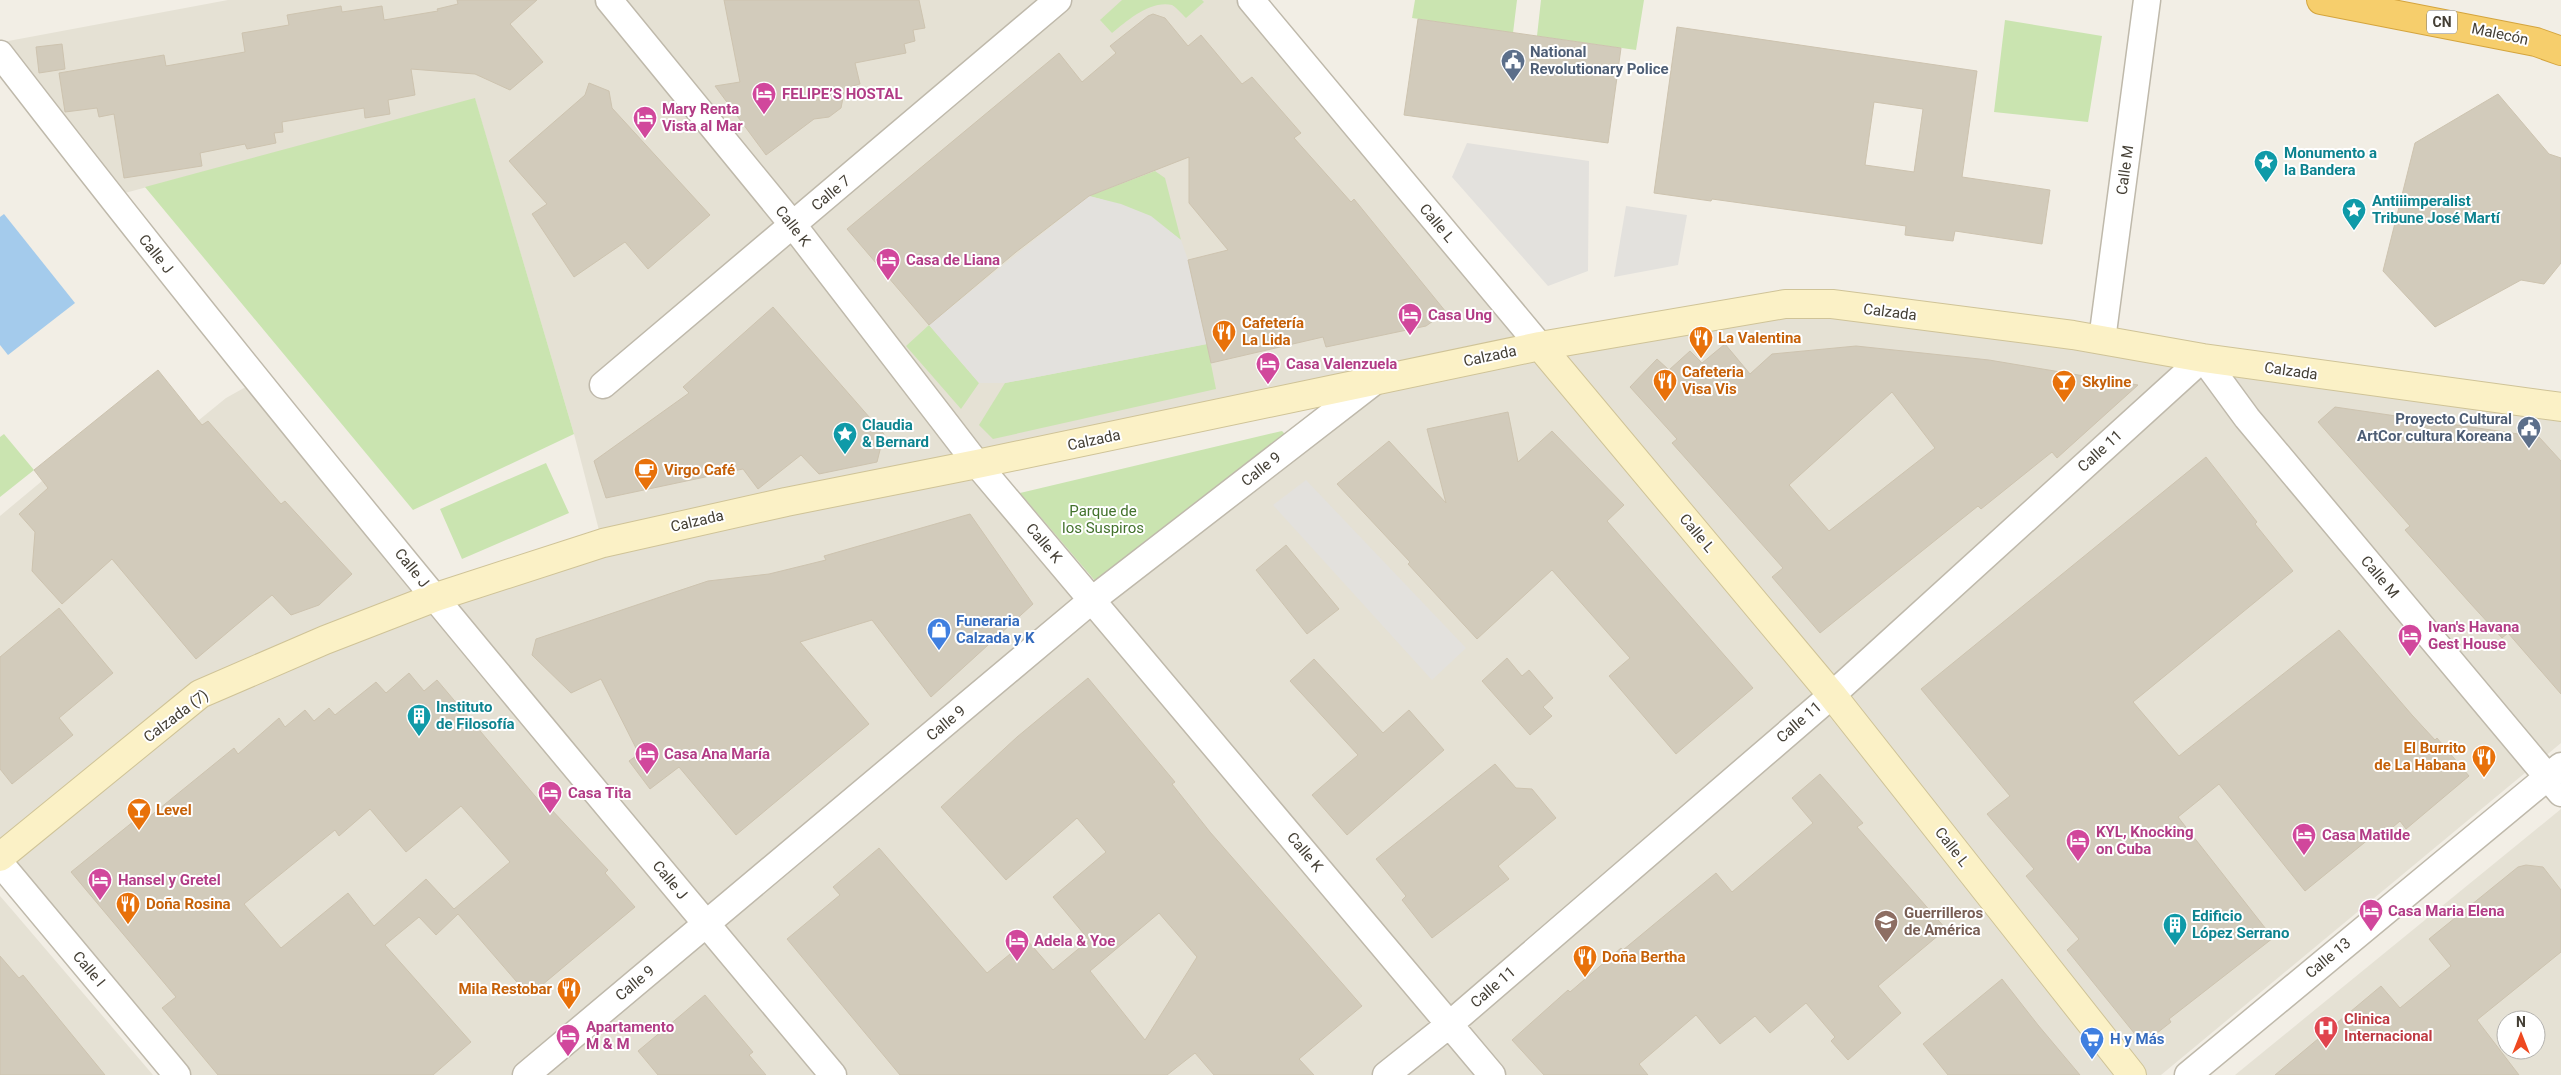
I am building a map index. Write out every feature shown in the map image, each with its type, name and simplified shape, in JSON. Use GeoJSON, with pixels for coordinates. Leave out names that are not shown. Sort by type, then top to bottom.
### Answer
{"type":"FeatureCollection","features":[{"type":"Feature","properties":{"kind":"highway","name":"Malecón"},"geometry":{"type":"LineString","coordinates":[[2321,0],[2536,42],[2561,51]]}},
{"type":"Feature","properties":{"kind":"main road","name":"Calzada"},"geometry":{"type":"LineString","coordinates":[[436,597],[602,542],[786,502],[1540,346],[1785,304],[1832,304],[2102,340],[2203,358],[2561,407]]}},
{"type":"Feature","properties":{"kind":"main road","name":"Calle L"},"geometry":{"type":"LineString","coordinates":[[1540,346],[1832,695],[2132,1075]]}},
{"type":"Feature","properties":{"kind":"main road","name":"Calzada (7)"},"geometry":{"type":"LineString","coordinates":[[0,858],[200,694],[325,640],[436,597]]}},
{"type":"Feature","properties":{"kind":"street","name":"Calle K"},"geometry":{"type":"LineString","coordinates":[[609,0],[793,225],[977,464],[1492,1075]]}},
{"type":"Feature","properties":{"kind":"street","name":"Calle 7"},"geometry":{"type":"LineString","coordinates":[[602,385],[1058,0]]}},
{"type":"Feature","properties":{"kind":"street","name":"Calle L"},"geometry":{"type":"LineString","coordinates":[[1251,0],[1540,346]]}},
{"type":"Feature","properties":{"kind":"street","name":"Calle M"},"geometry":{"type":"LineString","coordinates":[[2102,340],[2147,0]]}},
{"type":"Feature","properties":{"kind":"street","name":"Calle J"},"geometry":{"type":"LineString","coordinates":[[0,54],[110,196],[436,597],[833,1075]]}},
{"type":"Feature","properties":{"kind":"street","name":"Calle M"},"geometry":{"type":"LineString","coordinates":[[2203,358],[2247,418],[2556,778]]}},
{"type":"Feature","properties":{"kind":"street","name":"Calle 11"},"geometry":{"type":"LineString","coordinates":[[1386,1075],[1450,1024],[1832,695],[2203,358]]}},
{"type":"Feature","properties":{"kind":"street","name":"Calle 9"},"geometry":{"type":"LineString","coordinates":[[526,1075],[1092,600],[1375,381]]}},
{"type":"Feature","properties":{"kind":"street","name":"Calle 13"},"geometry":{"type":"LineString","coordinates":[[2188,1075],[2556,778]]}},
{"type":"Feature","properties":{"kind":"street","name":"Calle I"},"geometry":{"type":"LineString","coordinates":[[0,863],[177,1075]]}},
{"type":"Feature","properties":{"kind":"shaded area"},"geometry":{"type":"Polygon","coordinates":[[[228,0],[1251,0],[1540,346],[1785,304],[2561,405],[2561,743],[2161,1075],[177,1075],[0,863],[0,516],[42,481],[75,521],[226,398],[258,380],[436,597],[602,542],[574,434],[475,99],[110,197],[3,42],[228,0]],[[1373,382],[977,464],[1092,600],[1373,382]]]}},
{"type":"Feature","properties":{"kind":"shaded area"},"geometry":{"type":"Polygon","coordinates":[[[1467,143],[1589,161],[1588,271],[1548,286],[1452,177],[1467,143]]]}},
{"type":"Feature","properties":{"kind":"shaded area"},"geometry":{"type":"Polygon","coordinates":[[[1089,196],[1121,204],[1151,216],[1181,240],[1188,260],[1207,344],[1005,383],[979,383],[929,325],[1089,196]]]}},
{"type":"Feature","properties":{"kind":"shaded area"},"geometry":{"type":"Polygon","coordinates":[[[1626,206],[1687,215],[1678,265],[1614,277],[1626,206]]]}},
{"type":"Feature","properties":{"kind":"shaded area"},"geometry":{"type":"Polygon","coordinates":[[[1306,480],[1466,648],[1432,680],[1273,505],[1306,480]]]}},
{"type":"Feature","properties":{"kind":"shaded area"},"geometry":{"type":"Polygon","coordinates":[[[2561,809],[2561,1075],[2235,1075],[2561,809]]]}},
{"type":"Feature","properties":{"kind":"shaded area"},"geometry":{"type":"Polygon","coordinates":[[[0,896],[13,911],[153,1075],[0,1075],[0,896]]]}},
{"type":"Feature","properties":{"kind":"green space"},"geometry":{"type":"Polygon","coordinates":[[[1122,0],[1202,0],[1204,2],[1186,18],[1172,5],[1164,4],[1147,8],[1112,33],[1100,20],[1122,0]]]}},
{"type":"Feature","properties":{"kind":"green space"},"geometry":{"type":"Polygon","coordinates":[[[1415,0],[1517,0],[1513,33],[1412,18],[1415,0]]]}},
{"type":"Feature","properties":{"kind":"green space"},"geometry":{"type":"Polygon","coordinates":[[[1541,0],[1644,0],[1636,50],[1537,36],[1541,0]]]}},
{"type":"Feature","properties":{"kind":"green space"},"geometry":{"type":"Polygon","coordinates":[[[2005,20],[2102,36],[2088,122],[1994,112],[2005,20]]]}},
{"type":"Feature","properties":{"kind":"green space"},"geometry":{"type":"Polygon","coordinates":[[[475,98],[574,434],[413,510],[145,187],[475,98]]]}},
{"type":"Feature","properties":{"kind":"green space"},"geometry":{"type":"Polygon","coordinates":[[[1155,171],[1165,178],[1181,240],[1160,225],[1137,213],[1114,203],[1089,196],[1155,171]]]}},
{"type":"Feature","properties":{"kind":"green space"},"geometry":{"type":"Polygon","coordinates":[[[929,325],[979,383],[961,409],[906,346],[929,325]]]}},
{"type":"Feature","properties":{"kind":"green space"},"geometry":{"type":"Polygon","coordinates":[[[1207,344],[1216,389],[993,439],[979,425],[1005,383],[1207,344]]]}},
{"type":"Feature","properties":{"kind":"green space","name":"Parque de los Suspiros"},"geometry":{"type":"Polygon","coordinates":[[[1282,431],[1287,436],[1096,582],[1020,493],[1282,431]]]}},
{"type":"Feature","properties":{"kind":"green space"},"geometry":{"type":"Polygon","coordinates":[[[4,434],[34,470],[0,497],[0,437],[4,434]]]}},
{"type":"Feature","properties":{"kind":"green space"},"geometry":{"type":"Polygon","coordinates":[[[546,463],[569,513],[462,559],[440,509],[546,463]]]}},
{"type":"Feature","properties":{"kind":"water"},"geometry":{"type":"Polygon","coordinates":[[[4,214],[75,303],[8,355],[0,345],[0,217],[4,214]]]}},
{"type":"Feature","properties":{"kind":"building"},"geometry":{"type":"Polygon","coordinates":[[[457,0],[537,0],[510,24],[543,62],[510,90],[475,74],[411,69],[415,95],[388,100],[390,114],[365,118],[364,108],[282,122],[283,132],[274,133],[276,143],[247,149],[245,144],[200,153],[202,166],[124,178],[114,114],[99,117],[97,108],[65,112],[59,73],[164,55],[166,66],[245,52],[242,33],[289,25],[287,15],[341,6],[342,12],[382,6],[384,20],[438,11],[437,9],[458,4],[457,0]]]}},
{"type":"Feature","properties":{"kind":"building"},"geometry":{"type":"Polygon","coordinates":[[[724,0],[919,0],[925,28],[913,30],[915,41],[904,44],[906,53],[855,63],[860,84],[845,88],[841,108],[829,117],[814,119],[766,155],[715,86],[740,82],[724,0]]]}},
{"type":"Feature","properties":{"kind":"building"},"geometry":{"type":"Polygon","coordinates":[[[1153,14],[1165,18],[1188,46],[1201,35],[1242,84],[1252,77],[1301,133],[1294,138],[1351,202],[1354,199],[1446,312],[1426,326],[1326,347],[1323,337],[1211,363],[1188,260],[1228,250],[1189,203],[1189,157],[1089,196],[1016,252],[929,325],[847,229],[1059,53],[1082,82],[1116,53],[1110,46],[1153,14]]]}},
{"type":"Feature","properties":{"kind":"building","name":"National Revolutionary Police"},"geometry":{"type":"Polygon","coordinates":[[[1418,19],[1621,48],[1608,143],[1404,115],[1418,19]]]}},
{"type":"Feature","properties":{"kind":"building"},"geometry":{"type":"Polygon","coordinates":[[[1677,27],[1977,71],[1962,177],[2050,190],[2042,244],[1955,231],[1953,241],[1905,235],[1906,226],[1712,199],[1711,201],[1654,193],[1677,27]],[[1874,102],[1865,165],[1914,172],[1923,109],[1874,102]]]}},
{"type":"Feature","properties":{"kind":"building"},"geometry":{"type":"Polygon","coordinates":[[[62,44],[65,69],[39,73],[36,47],[62,44]]]}},
{"type":"Feature","properties":{"kind":"building"},"geometry":{"type":"Polygon","coordinates":[[[589,83],[609,91],[612,108],[710,215],[648,269],[625,242],[574,277],[532,214],[547,204],[509,161],[585,95],[589,83]]]}},
{"type":"Feature","properties":{"kind":"building"},"geometry":{"type":"Polygon","coordinates":[[[2498,94],[2549,154],[2561,158],[2561,263],[2544,284],[2521,280],[2435,327],[2383,271],[2415,143],[2498,94]]]}},
{"type":"Feature","properties":{"kind":"building"},"geometry":{"type":"Polygon","coordinates":[[[773,307],[884,434],[877,462],[819,474],[801,455],[758,489],[743,469],[606,498],[594,461],[689,393],[683,387],[773,307]]]}},
{"type":"Feature","properties":{"kind":"building"},"geometry":{"type":"Polygon","coordinates":[[[1725,344],[1750,374],[1772,354],[1856,346],[1989,360],[2138,385],[2057,458],[2052,452],[1981,509],[1978,506],[1820,633],[1772,577],[1783,568],[1672,443],[1677,439],[1630,387],[1657,359],[1669,370],[1690,351],[1702,363],[1725,344]],[[1892,392],[1789,485],[1829,531],[1935,448],[1892,392]]]}},
{"type":"Feature","properties":{"kind":"building"},"geometry":{"type":"Polygon","coordinates":[[[158,370],[202,425],[208,421],[281,504],[285,501],[352,574],[319,605],[291,615],[272,595],[196,659],[112,559],[62,604],[32,571],[35,532],[19,514],[48,488],[34,470],[158,370]]]}},
{"type":"Feature","properties":{"kind":"building"},"geometry":{"type":"Polygon","coordinates":[[[2335,407],[2539,437],[2561,461],[2561,694],[2508,633],[2502,638],[2470,603],[2405,530],[2410,526],[2318,422],[2335,407]]]}},
{"type":"Feature","properties":{"kind":"building"},"geometry":{"type":"Polygon","coordinates":[[[1508,412],[1518,462],[1552,431],[1624,505],[1607,521],[1753,688],[1676,754],[1609,676],[1630,658],[1552,570],[1477,639],[1408,564],[1410,562],[1337,484],[1389,441],[1446,503],[1427,429],[1508,412]]]}},
{"type":"Feature","properties":{"kind":"building"},"geometry":{"type":"Polygon","coordinates":[[[2206,457],[2257,522],[2255,524],[2293,571],[2133,702],[2179,756],[2339,630],[2412,715],[2435,740],[2437,738],[2469,776],[2406,829],[2400,821],[2379,839],[2375,834],[2305,891],[2219,784],[2178,817],[2273,938],[2169,1019],[2171,1022],[2143,1044],[2067,950],[2079,939],[2026,876],[2034,869],[1987,814],[2010,796],[1921,689],[2206,457]]]}},
{"type":"Feature","properties":{"kind":"building"},"geometry":{"type":"Polygon","coordinates":[[[970,514],[1033,604],[931,697],[872,620],[800,642],[869,724],[736,835],[679,767],[650,789],[629,761],[639,754],[601,679],[571,693],[532,655],[536,639],[708,581],[769,574],[826,560],[824,556],[970,514]]]}},
{"type":"Feature","properties":{"kind":"building"},"geometry":{"type":"Polygon","coordinates":[[[1286,545],[1339,609],[1307,634],[1256,570],[1286,545]]]}},
{"type":"Feature","properties":{"kind":"building"},"geometry":{"type":"Polygon","coordinates":[[[59,608],[113,673],[59,718],[73,735],[12,784],[0,769],[0,657],[59,608]]]}},
{"type":"Feature","properties":{"kind":"building"},"geometry":{"type":"Polygon","coordinates":[[[1507,658],[1522,676],[1529,670],[1553,698],[1543,707],[1552,716],[1530,735],[1482,681],[1507,658]]]}},
{"type":"Feature","properties":{"kind":"building"},"geometry":{"type":"Polygon","coordinates":[[[1314,659],[1383,733],[1409,710],[1444,750],[1347,835],[1312,795],[1358,755],[1290,681],[1314,659]]]}},
{"type":"Feature","properties":{"kind":"building"},"geometry":{"type":"Polygon","coordinates":[[[409,673],[424,691],[437,680],[546,809],[549,807],[608,870],[605,873],[635,907],[529,996],[458,914],[436,935],[419,917],[385,945],[471,1042],[433,1075],[218,1075],[162,1008],[176,997],[71,872],[134,821],[138,826],[234,748],[238,754],[279,718],[285,727],[305,710],[314,721],[329,708],[335,715],[376,682],[386,693],[409,673]],[[461,806],[406,852],[370,809],[339,836],[335,830],[244,904],[281,948],[348,893],[374,926],[426,879],[454,909],[510,862],[461,806]]]}},
{"type":"Feature","properties":{"kind":"building"},"geometry":{"type":"Polygon","coordinates":[[[1088,678],[1175,782],[1172,784],[1210,832],[1362,1006],[1299,1059],[1314,1075],[1214,1075],[1195,1053],[1167,1075],[900,1075],[787,939],[840,895],[833,887],[879,848],[987,973],[1027,940],[1053,970],[1089,940],[1053,897],[1106,852],[1077,818],[1006,880],[941,807],[1017,737],[1088,678]],[[1159,913],[1090,971],[1145,1040],[1197,957],[1159,913]]]}},
{"type":"Feature","properties":{"kind":"building"},"geometry":{"type":"Polygon","coordinates":[[[1495,764],[1516,788],[1532,789],[1556,818],[1498,866],[1509,879],[1432,938],[1402,900],[1406,896],[1376,859],[1495,764]]]}},
{"type":"Feature","properties":{"kind":"building"},"geometry":{"type":"Polygon","coordinates":[[[1820,774],[1863,823],[1857,827],[1946,929],[1878,986],[1901,1013],[1848,1060],[1831,1041],[1835,1037],[1806,1003],[1770,1033],[1755,1016],[1720,1044],[1696,1015],[1639,1064],[1648,1075],[1544,1075],[1512,1040],[1568,990],[1570,992],[1621,948],[1623,950],[1716,873],[1732,892],[1813,823],[1792,798],[1820,774]]]}},
{"type":"Feature","properties":{"kind":"building"},"geometry":{"type":"Polygon","coordinates":[[[2526,865],[2543,867],[2561,890],[2561,952],[2477,1020],[2496,1045],[2496,1060],[2508,1060],[2519,1075],[2275,1075],[2381,986],[2400,1008],[2451,966],[2429,939],[2518,867],[2526,865]]]}},
{"type":"Feature","properties":{"kind":"building"},"geometry":{"type":"Polygon","coordinates":[[[0,956],[19,978],[23,975],[105,1075],[0,1075],[0,956]]]}},
{"type":"Feature","properties":{"kind":"building"},"geometry":{"type":"Polygon","coordinates":[[[2002,979],[2080,1075],[1948,1075],[1923,1044],[2002,979]]]}},
{"type":"Feature","properties":{"kind":"building"},"geometry":{"type":"Polygon","coordinates":[[[705,995],[753,1052],[749,1055],[766,1075],[658,1075],[638,1051],[705,995]]]}},
{"type":"Feature","properties":{"kind":"place","name":"National Revolutionary Police"},"geometry":{"type":"Point","coordinates":[1513,82]}},
{"type":"Feature","properties":{"kind":"place","name":"FELIPE’S HOSTAL"},"geometry":{"type":"Point","coordinates":[764,115]}},
{"type":"Feature","properties":{"kind":"place","name":"Mary Renta Vista al Mar"},"geometry":{"type":"Point","coordinates":[645,139]}},
{"type":"Feature","properties":{"kind":"place","name":"Monumento a la Bandera"},"geometry":{"type":"Point","coordinates":[2266,183]}},
{"type":"Feature","properties":{"kind":"place","name":"Antiiimperalist Tribune José Martí"},"geometry":{"type":"Point","coordinates":[2354,231]}},
{"type":"Feature","properties":{"kind":"place","name":"Casa de Liana"},"geometry":{"type":"Point","coordinates":[888,281]}},
{"type":"Feature","properties":{"kind":"place","name":"Casa Ung"},"geometry":{"type":"Point","coordinates":[1410,336]}},
{"type":"Feature","properties":{"kind":"place","name":"Cafetería La Lida"},"geometry":{"type":"Point","coordinates":[1224,353]}},
{"type":"Feature","properties":{"kind":"place","name":"La Valentina"},"geometry":{"type":"Point","coordinates":[1701,359]}},
{"type":"Feature","properties":{"kind":"place","name":"Casa Valenzuela"},"geometry":{"type":"Point","coordinates":[1268,385]}},
{"type":"Feature","properties":{"kind":"place","name":"Cafeteria Visa Vis"},"geometry":{"type":"Point","coordinates":[1665,402]}},
{"type":"Feature","properties":{"kind":"place","name":"Skyline"},"geometry":{"type":"Point","coordinates":[2064,403]}},
{"type":"Feature","properties":{"kind":"place","name":"Proyecto Cultural ArtCor cultura Koreana"},"geometry":{"type":"Point","coordinates":[2529,449]}},
{"type":"Feature","properties":{"kind":"place","name":"Claudia & Bernard"},"geometry":{"type":"Point","coordinates":[845,455]}},
{"type":"Feature","properties":{"kind":"place","name":"Virgo Café"},"geometry":{"type":"Point","coordinates":[646,491]}},
{"type":"Feature","properties":{"kind":"place","name":"Funeraria Calzada y K"},"geometry":{"type":"Point","coordinates":[939,651]}},
{"type":"Feature","properties":{"kind":"place","name":"Ivan's Havana Gest House"},"geometry":{"type":"Point","coordinates":[2410,657]}},
{"type":"Feature","properties":{"kind":"place","name":"Instituto de Filosofía"},"geometry":{"type":"Point","coordinates":[419,737]}},
{"type":"Feature","properties":{"kind":"place","name":"Casa Ana María"},"geometry":{"type":"Point","coordinates":[647,775]}},
{"type":"Feature","properties":{"kind":"place","name":"El Burrito de La Habana"},"geometry":{"type":"Point","coordinates":[2484,778]}},
{"type":"Feature","properties":{"kind":"place","name":"Casa Tita"},"geometry":{"type":"Point","coordinates":[550,814]}},
{"type":"Feature","properties":{"kind":"place","name":"Level"},"geometry":{"type":"Point","coordinates":[139,831]}},
{"type":"Feature","properties":{"kind":"place","name":"Casa Matilde"},"geometry":{"type":"Point","coordinates":[2304,856]}},
{"type":"Feature","properties":{"kind":"place","name":"KYL, Knocking on Cuba"},"geometry":{"type":"Point","coordinates":[2078,862]}},
{"type":"Feature","properties":{"kind":"place","name":"Hansel y Gretel"},"geometry":{"type":"Point","coordinates":[100,901]}},
{"type":"Feature","properties":{"kind":"place","name":"Doña Rosina"},"geometry":{"type":"Point","coordinates":[128,925]}},
{"type":"Feature","properties":{"kind":"place","name":"Casa Maria Elena"},"geometry":{"type":"Point","coordinates":[2371,932]}},
{"type":"Feature","properties":{"kind":"place","name":"Guerrilleros de América"},"geometry":{"type":"Point","coordinates":[1886,943]}},
{"type":"Feature","properties":{"kind":"place","name":"Edificio López Serrano"},"geometry":{"type":"Point","coordinates":[2175,946]}},
{"type":"Feature","properties":{"kind":"place","name":"Adela & Yoe"},"geometry":{"type":"Point","coordinates":[1017,962]}},
{"type":"Feature","properties":{"kind":"place","name":"Doña Bertha"},"geometry":{"type":"Point","coordinates":[1585,978]}},
{"type":"Feature","properties":{"kind":"place","name":"Mila Restobar"},"geometry":{"type":"Point","coordinates":[569,1010]}},
{"type":"Feature","properties":{"kind":"place","name":"Clinica Internacional"},"geometry":{"type":"Point","coordinates":[2326,1049]}},
{"type":"Feature","properties":{"kind":"place","name":"Apartamento M & M"},"geometry":{"type":"Point","coordinates":[568,1057]}},
{"type":"Feature","properties":{"kind":"place","name":"H y Más"},"geometry":{"type":"Point","coordinates":[2092,1060]}}]}
